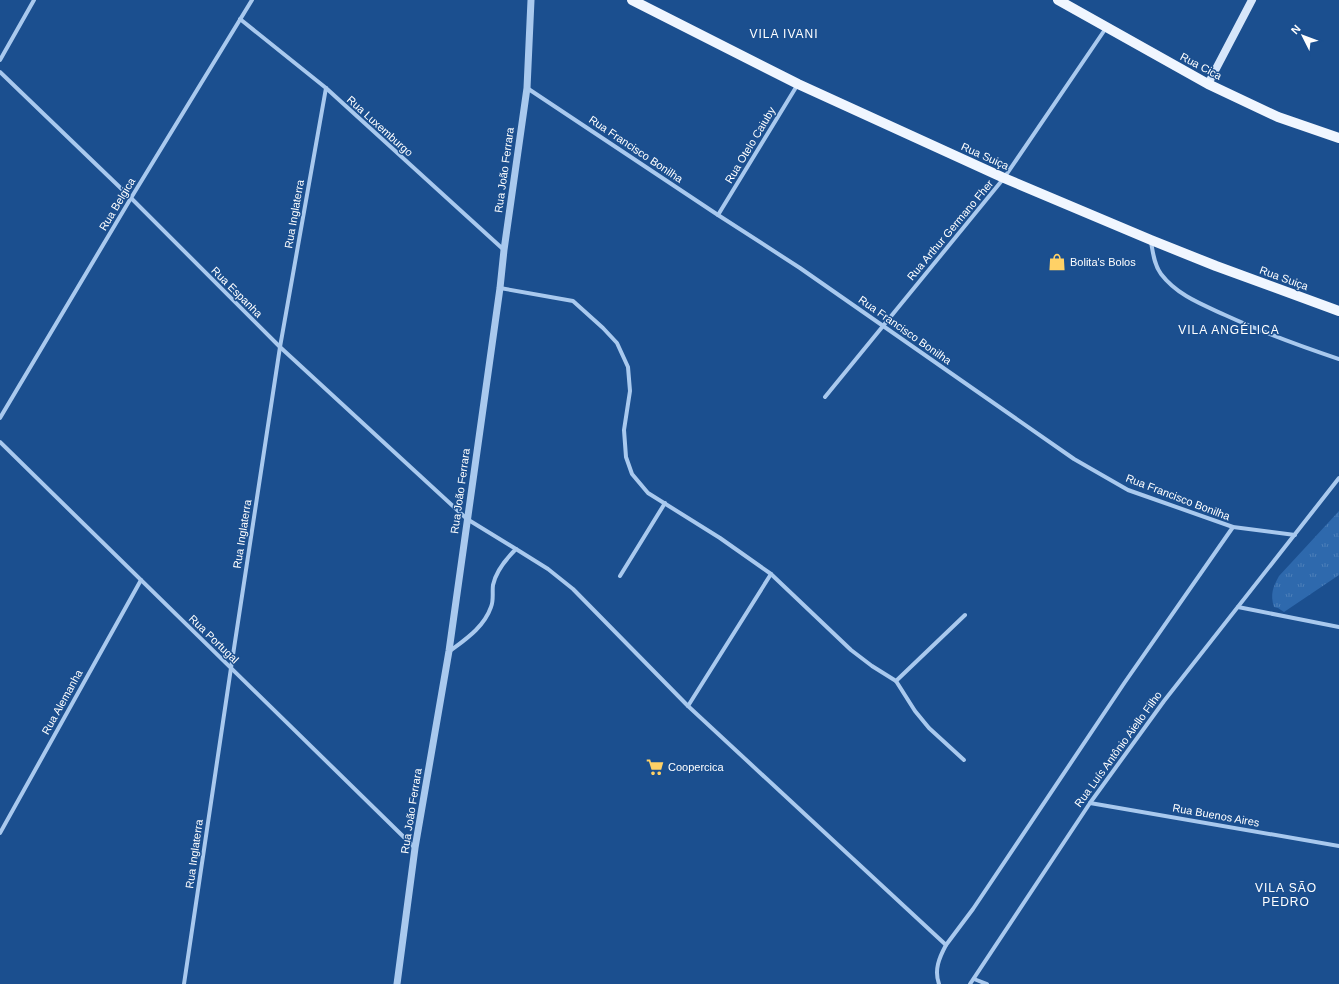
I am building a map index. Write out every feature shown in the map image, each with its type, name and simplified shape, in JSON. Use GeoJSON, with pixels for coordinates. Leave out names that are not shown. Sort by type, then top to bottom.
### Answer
{"type":"FeatureCollection","features":[{"type":"Feature","properties":{"kind":"main road","name":"Rua Suiça"},"geometry":{"type":"LineString","coordinates":[[632,0],[798,84],[1004,178],[1216,266],[1339,311]]}},
{"type":"Feature","properties":{"kind":"main road","name":"Rua Cica"},"geometry":{"type":"LineString","coordinates":[[1058,0],[1208,84],[1278,117],[1339,138]]}},
{"type":"Feature","properties":{"kind":"main road"},"geometry":{"type":"LineString","coordinates":[[1208,84],[1252,0]]}},
{"type":"Feature","properties":{"kind":"street"},"geometry":{"type":"LineString","coordinates":[[0,60],[34,0]]}},
{"type":"Feature","properties":{"kind":"street","name":"Rua Belgica"},"geometry":{"type":"LineString","coordinates":[[0,418],[131,198],[252,0]]}},
{"type":"Feature","properties":{"kind":"street","name":"Rua João Ferrara"},"geometry":{"type":"LineString","coordinates":[[397,984],[415,848],[449,651],[500,288],[504,250],[528,88],[531,0]]}},
{"type":"Feature","properties":{"kind":"street","name":"Rua Luxemburgo"},"geometry":{"type":"LineString","coordinates":[[240,19],[326,88],[504,250]]}},
{"type":"Feature","properties":{"kind":"street","name":"Rua Arthur Germano Fher"},"geometry":{"type":"LineString","coordinates":[[825,397],[1004,178],[1106,27]]}},
{"type":"Feature","properties":{"kind":"street","name":"Rua Espanha"},"geometry":{"type":"LineString","coordinates":[[0,72],[131,198],[280,347],[467,519],[548,569],[573,588],[688,706],[946,945]]}},
{"type":"Feature","properties":{"kind":"street","name":"Rua Otelo Caiuby"},"geometry":{"type":"LineString","coordinates":[[718,215],[798,84]]}},
{"type":"Feature","properties":{"kind":"street","name":"Rua Inglaterra"},"geometry":{"type":"LineString","coordinates":[[184,984],[280,347],[326,88]]}},
{"type":"Feature","properties":{"kind":"street","name":"Rua Francisco Bonilha"},"geometry":{"type":"LineString","coordinates":[[528,88],[800,268],[1074,459],[1128,490],[1233,527],[1295,535]]}},
{"type":"Feature","properties":{"kind":"street"},"geometry":{"type":"LineString","coordinates":[[1151,240],[1153,255],[1160,272],[1171,286],[1190,299],[1245,324],[1339,360]]}},
{"type":"Feature","properties":{"kind":"street"},"geometry":{"type":"LineString","coordinates":[[500,288],[573,301],[603,328],[617,344],[628,366],[630,391],[624,430],[626,456],[632,474],[648,493],[720,538],[771,574],[850,650],[896,681],[915,711],[929,728],[964,760]]}},
{"type":"Feature","properties":{"kind":"street","name":"Rua Portugal"},"geometry":{"type":"LineString","coordinates":[[0,442],[415,848]]}},
{"type":"Feature","properties":{"kind":"street","name":"Rua Luís Antônio Aiello Filho"},"geometry":{"type":"LineString","coordinates":[[970,984],[1090,803],[1164,701],[1339,478]]}},
{"type":"Feature","properties":{"kind":"street"},"geometry":{"type":"LineString","coordinates":[[620,576],[664,504]]}},
{"type":"Feature","properties":{"kind":"street"},"geometry":{"type":"LineString","coordinates":[[939,984],[936,968],[940,955],[946,945],[973,909],[1125,682],[1233,527]]}},
{"type":"Feature","properties":{"kind":"street"},"geometry":{"type":"LineString","coordinates":[[449,651],[474,633],[485,618],[492,605],[493,584],[501,567],[516,549]]}},
{"type":"Feature","properties":{"kind":"street"},"geometry":{"type":"LineString","coordinates":[[688,706],[771,574]]}},
{"type":"Feature","properties":{"kind":"street","name":"Rua Alemanha"},"geometry":{"type":"LineString","coordinates":[[0,833],[141,580]]}},
{"type":"Feature","properties":{"kind":"street"},"geometry":{"type":"LineString","coordinates":[[1238,607],[1339,627]]}},
{"type":"Feature","properties":{"kind":"street"},"geometry":{"type":"LineString","coordinates":[[896,681],[965,615]]}},
{"type":"Feature","properties":{"kind":"street","name":"Rua Buenos Aires"},"geometry":{"type":"LineString","coordinates":[[1090,803],[1339,846]]}},
{"type":"Feature","properties":{"kind":"street"},"geometry":{"type":"LineString","coordinates":[[974,979],[987,984]]}},
{"type":"Feature","properties":{"kind":"green space"},"geometry":{"type":"Polygon","coordinates":[[[1339,511],[1339,575],[1284,612],[1274,607],[1272,598],[1273,591],[1279,576],[1339,511]]]}},
{"type":"Feature","properties":{"kind":"place","name":"Bolita's Bolos"},"geometry":{"type":"Point","coordinates":[1057,262]}},
{"type":"Feature","properties":{"kind":"place","name":"Coopercica"},"geometry":{"type":"Point","coordinates":[655,767]}},
{"type":"Feature","properties":{"kind":"district","name":"VILA IVANI"},"geometry":{"type":"Point","coordinates":[784,34]}},
{"type":"Feature","properties":{"kind":"district","name":"VILA ANGÉLICA"},"geometry":{"type":"Point","coordinates":[1229,330]}},
{"type":"Feature","properties":{"kind":"district","name":"VILA SÃO PEDRO"},"geometry":{"type":"Point","coordinates":[1286,895]}}]}
